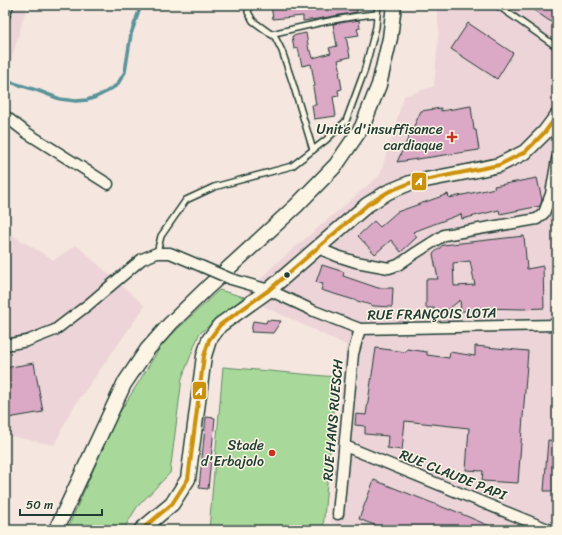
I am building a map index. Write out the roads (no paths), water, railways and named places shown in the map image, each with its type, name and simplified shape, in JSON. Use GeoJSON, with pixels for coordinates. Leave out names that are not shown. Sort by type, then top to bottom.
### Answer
{"type":"FeatureCollection","features":[{"type":"Feature","properties":{"kind":"street"},"geometry":{"type":"LineString","coordinates":[[5,14],[8,5]]}},
{"type":"Feature","properties":{"kind":"street"},"geometry":{"type":"LineString","coordinates":[[56,530],[124,384],[147,350],[170,324],[296,206],[336,165],[362,127],[379,85],[390,38],[394,5]]}},
{"type":"Feature","properties":{"kind":"street"},"geometry":{"type":"LineString","coordinates":[[5,116],[28,133],[108,184]]}},
{"type":"Feature","properties":{"kind":"street"},"geometry":{"type":"LineString","coordinates":[[141,530],[172,504],[188,479],[204,356],[209,340],[220,325],[269,290],[367,205],[388,192],[410,183],[499,165],[526,152],[545,132],[557,116]]}},
{"type":"Feature","properties":{"kind":"street"},"geometry":{"type":"LineString","coordinates":[[318,248],[356,262],[389,268],[398,265],[444,235],[537,219],[544,213],[547,206],[551,194],[557,159]]}},
{"type":"Feature","properties":{"kind":"street"},"geometry":{"type":"LineString","coordinates":[[5,345],[27,341],[55,330],[89,304],[142,259],[157,253]]}},
{"type":"Feature","properties":{"kind":"street","name":"RUE FRANÇOIS LOTA"},"geometry":{"type":"LineString","coordinates":[[157,253],[170,253],[231,279],[269,290],[314,311],[360,329],[557,325]]}},
{"type":"Feature","properties":{"kind":"street","name":"RUE HANS RUESCH"},"geometry":{"type":"LineString","coordinates":[[338,514],[352,354],[360,329]]}},
{"type":"Feature","properties":{"kind":"street","name":"RUE CLAUDE PAPI"},"geometry":{"type":"LineString","coordinates":[[345,446],[550,530]]}},
{"type":"Feature","properties":{"kind":"lane"},"geometry":{"type":"LineString","coordinates":[[250,5],[248,12],[253,21],[275,37],[282,51],[313,150]]}},
{"type":"Feature","properties":{"kind":"lane"},"geometry":{"type":"LineString","coordinates":[[157,253],[161,236],[186,200],[214,187],[292,166],[326,140],[346,121],[364,72],[376,27],[378,5]]}},
{"type":"Feature","properties":{"kind":"lane"},"geometry":{"type":"LineString","coordinates":[[497,5],[557,47]]}},
{"type":"Feature","properties":{"kind":"lane"},"geometry":{"type":"LineString","coordinates":[[271,34],[319,23],[362,15],[377,14]]}},
{"type":"Feature","properties":{"kind":"waterway"},"geometry":{"type":"LineString","coordinates":[[7,81],[60,99],[76,101],[87,100],[106,92],[117,85],[125,72],[131,34],[141,5]]}},
{"type":"Feature","properties":{"kind":"place","name":"Unité d'insuffisance cardiaque"},"geometry":{"type":"Point","coordinates":[452,137]}},
{"type":"Feature","properties":{"kind":"place","name":"Stade d'Erbajolo"},"geometry":{"type":"Point","coordinates":[272,453]}}]}
